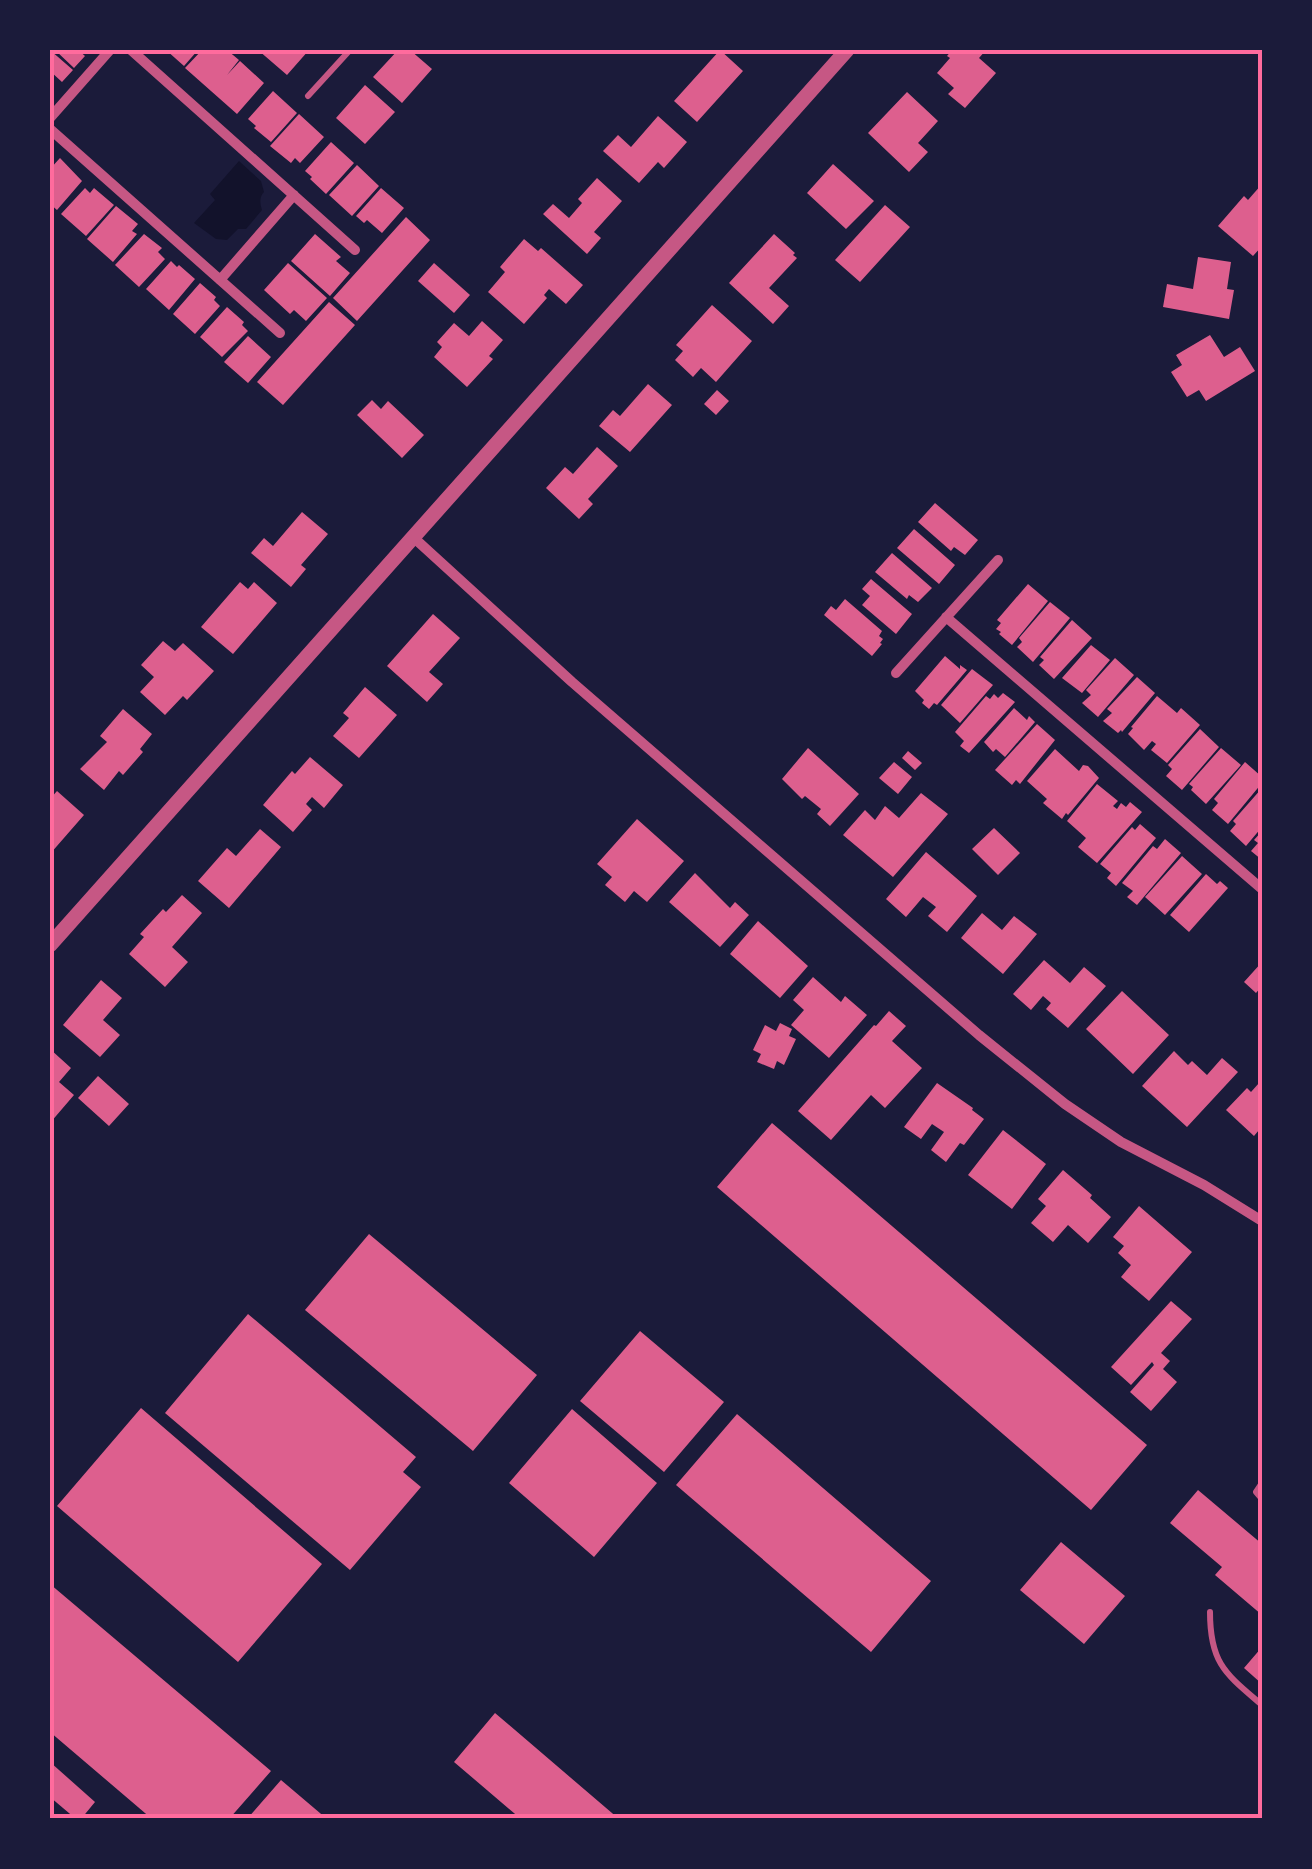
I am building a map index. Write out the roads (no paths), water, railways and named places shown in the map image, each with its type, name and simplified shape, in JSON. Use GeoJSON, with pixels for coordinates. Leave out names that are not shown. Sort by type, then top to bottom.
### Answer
{"type":"FeatureCollection","features":[{"type":"Feature","properties":{"kind":"street"},"geometry":{"type":"LineString","coordinates":[[50,118],[110,50]]}},
{"type":"Feature","properties":{"kind":"street"},"geometry":{"type":"LineString","coordinates":[[132,50],[355,250]]}},
{"type":"Feature","properties":{"kind":"street"},"geometry":{"type":"LineString","coordinates":[[50,945],[847,50]]}},
{"type":"Feature","properties":{"kind":"street"},"geometry":{"type":"LineString","coordinates":[[50,129],[280,333]]}},
{"type":"Feature","properties":{"kind":"street"},"geometry":{"type":"LineString","coordinates":[[220,280],[294,195]]}},
{"type":"Feature","properties":{"kind":"street"},"geometry":{"type":"LineString","coordinates":[[413,537],[587,695],[979,1035],[1065,1104],[1121,1142],[1262,1221]]}},
{"type":"Feature","properties":{"kind":"street"},"geometry":{"type":"LineString","coordinates":[[896,673],[998,560]]}},
{"type":"Feature","properties":{"kind":"street"},"geometry":{"type":"LineString","coordinates":[[946,617],[1262,889]]}},
{"type":"Feature","properties":{"kind":"lane"},"geometry":{"type":"LineString","coordinates":[[308,96],[350,50]]}},
{"type":"Feature","properties":{"kind":"lane"},"geometry":{"type":"LineString","coordinates":[[1262,1483],[1256,1492],[1262,1499]]}},
{"type":"Feature","properties":{"kind":"lane"},"geometry":{"type":"LineString","coordinates":[[1210,1612],[1210,1640],[1222,1670],[1262,1705]]}}]}
